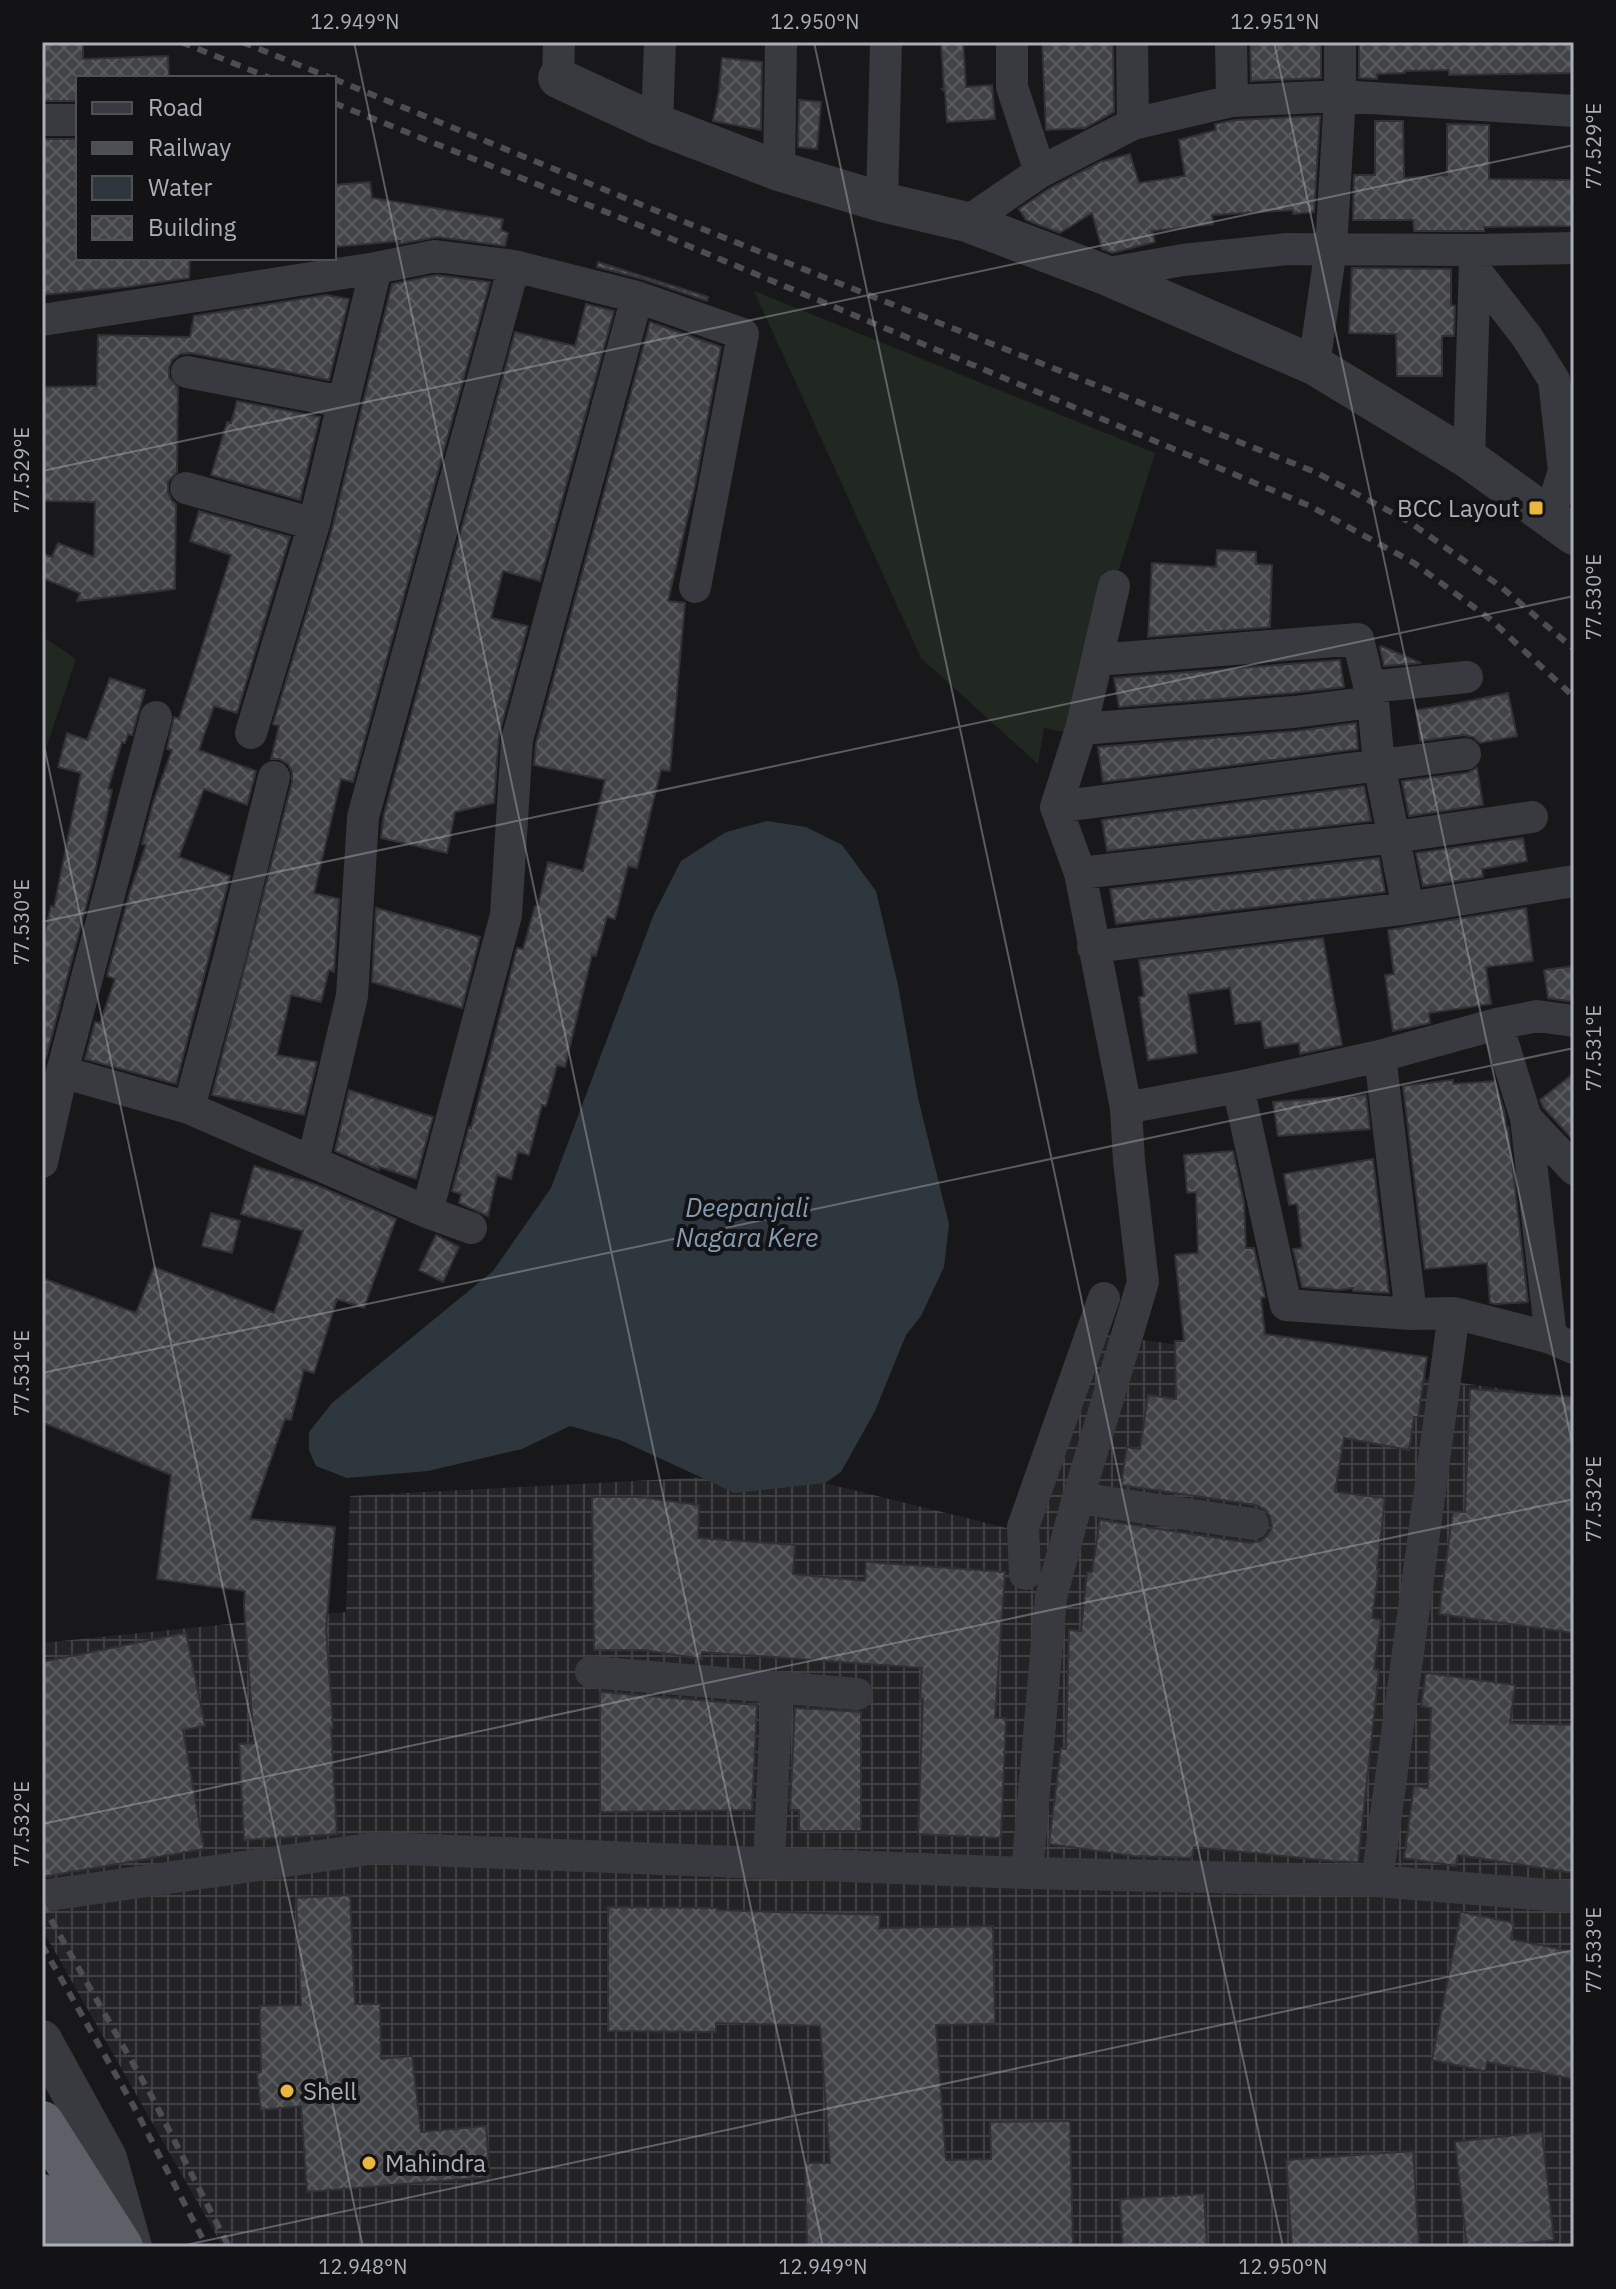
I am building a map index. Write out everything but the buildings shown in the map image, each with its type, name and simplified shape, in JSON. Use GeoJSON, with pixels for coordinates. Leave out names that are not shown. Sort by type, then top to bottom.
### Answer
{"type":"FeatureCollection","features":[{"type":"Feature","properties":{"kind":"highway"},"geometry":{"type":"LineString","coordinates":[[42,2123],[72,2247]]}},
{"type":"Feature","properties":{"kind":"highway"},"geometry":{"type":"LineString","coordinates":[[60,2188],[121,2247]]}},
{"type":"Feature","properties":{"kind":"street"},"geometry":{"type":"LineString","coordinates":[[657,124],[660,42]]}},
{"type":"Feature","properties":{"kind":"street"},"geometry":{"type":"LineString","coordinates":[[779,171],[781,42]]}},
{"type":"Feature","properties":{"kind":"street"},"geometry":{"type":"LineString","coordinates":[[882,202],[886,42]]}},
{"type":"Feature","properties":{"kind":"street"},"geometry":{"type":"LineString","coordinates":[[1012,42],[1012,87],[1040,172]]}},
{"type":"Feature","properties":{"kind":"street"},"geometry":{"type":"LineString","coordinates":[[1132,42],[1133,124]]}},
{"type":"Feature","properties":{"kind":"street"},"geometry":{"type":"LineString","coordinates":[[1231,42],[1232,101]]}},
{"type":"Feature","properties":{"kind":"street"},"geometry":{"type":"LineString","coordinates":[[1314,365],[1331,248],[1340,42]]}},
{"type":"Feature","properties":{"kind":"street"},"geometry":{"type":"LineString","coordinates":[[558,60],[657,124],[779,171],[882,202],[967,222],[1103,274],[1314,365],[1469,459],[1562,526]]}},
{"type":"Feature","properties":{"kind":"street"},"geometry":{"type":"LineString","coordinates":[[967,222],[1040,172],[1133,124],[1232,101],[1340,96],[1574,111]]}},
{"type":"Feature","properties":{"kind":"street"},"geometry":{"type":"LineString","coordinates":[[42,120],[76,120]]}},
{"type":"Feature","properties":{"kind":"street"},"geometry":{"type":"LineString","coordinates":[[1103,274],[1183,260],[1287,249],[1331,248],[1476,260],[1574,248]]}},
{"type":"Feature","properties":{"kind":"street"},"geometry":{"type":"LineString","coordinates":[[42,320],[435,256],[514,266],[637,297],[743,334],[695,587]]}},
{"type":"Feature","properties":{"kind":"street"},"geometry":{"type":"LineString","coordinates":[[1469,459],[1476,260]]}},
{"type":"Feature","properties":{"kind":"street"},"geometry":{"type":"LineString","coordinates":[[1476,260],[1554,380],[1564,471],[1562,526]]}},
{"type":"Feature","properties":{"kind":"street"},"geometry":{"type":"LineString","coordinates":[[313,1161],[352,996],[363,817],[514,266]]}},
{"type":"Feature","properties":{"kind":"street"},"geometry":{"type":"LineString","coordinates":[[251,733],[314,524],[376,268]]}},
{"type":"Feature","properties":{"kind":"street"},"geometry":{"type":"LineString","coordinates":[[427,1212],[506,915],[517,740],[637,297]]}},
{"type":"Feature","properties":{"kind":"street"},"geometry":{"type":"LineString","coordinates":[[187,372],[343,402]]}},
{"type":"Feature","properties":{"kind":"street"},"geometry":{"type":"LineString","coordinates":[[186,488],[314,524]]}},
{"type":"Feature","properties":{"kind":"street"},"geometry":{"type":"LineString","coordinates":[[1027,1873],[1051,1597],[1143,1282],[1126,1108],[1080,873],[1056,807],[1081,729],[1114,586]]}},
{"type":"Feature","properties":{"kind":"street"},"geometry":{"type":"LineString","coordinates":[[1097,660],[1358,639],[1371,694],[1379,764],[1408,908]]}},
{"type":"Feature","properties":{"kind":"street"},"geometry":{"type":"LineString","coordinates":[[1081,729],[1294,712],[1467,677]]}},
{"type":"Feature","properties":{"kind":"street"},"geometry":{"type":"LineString","coordinates":[[42,1162],[62,1072],[156,717]]}},
{"type":"Feature","properties":{"kind":"street"},"geometry":{"type":"LineString","coordinates":[[1056,807],[1465,754]]}},
{"type":"Feature","properties":{"kind":"street"},"geometry":{"type":"LineString","coordinates":[[189,1108],[274,777]]}},
{"type":"Feature","properties":{"kind":"street"},"geometry":{"type":"LineString","coordinates":[[1080,873],[1395,837],[1532,817]]}},
{"type":"Feature","properties":{"kind":"street"},"geometry":{"type":"LineString","coordinates":[[1093,947],[1408,908],[1574,881]]}},
{"type":"Feature","properties":{"kind":"street"},"geometry":{"type":"LineString","coordinates":[[1126,1108],[1380,1056],[1537,1016],[1574,1021]]}},
{"type":"Feature","properties":{"kind":"street"},"geometry":{"type":"LineString","coordinates":[[1238,1087],[1286,1305],[1411,1314],[1454,1313],[1563,1343],[1526,1118],[1497,1024]]}},
{"type":"Feature","properties":{"kind":"street"},"geometry":{"type":"LineString","coordinates":[[1380,1056],[1411,1314]]}},
{"type":"Feature","properties":{"kind":"street"},"geometry":{"type":"LineString","coordinates":[[62,1072],[189,1108],[427,1212],[471,1228]]}},
{"type":"Feature","properties":{"kind":"street"},"geometry":{"type":"LineString","coordinates":[[1526,1118],[1574,1169]]}},
{"type":"Feature","properties":{"kind":"street"},"geometry":{"type":"LineString","coordinates":[[1025,1574],[1023,1527],[1104,1298]]}},
{"type":"Feature","properties":{"kind":"street"},"geometry":{"type":"LineString","coordinates":[[1377,1881],[1454,1313]]}},
{"type":"Feature","properties":{"kind":"street"},"geometry":{"type":"LineString","coordinates":[[1078,1498],[1253,1524]]}},
{"type":"Feature","properties":{"kind":"street"},"geometry":{"type":"LineString","coordinates":[[591,1672],[857,1694]]}},
{"type":"Feature","properties":{"kind":"street"},"geometry":{"type":"LineString","coordinates":[[769,1863],[777,1687]]}},
{"type":"Feature","properties":{"kind":"street"},"geometry":{"type":"LineString","coordinates":[[42,1896],[376,1848],[1027,1873],[1377,1881],[1574,1897]]}},
{"type":"Feature","properties":{"kind":"street"},"geometry":{"type":"LineString","coordinates":[[42,2040],[107,2158],[132,2247]]}},
{"type":"Feature","properties":{"kind":"shaded area"},"geometry":{"type":"Polygon","coordinates":[[[754,291],[1155,453],[1068,733],[1044,728],[1038,764],[921,658],[754,291]]]}},
{"type":"Feature","properties":{"kind":"shaded area"},"geometry":{"type":"Polygon","coordinates":[[[42,636],[76,659],[42,760],[42,636]]]}},
{"type":"Feature","properties":{"kind":"shaded area"},"geometry":{"type":"Polygon","coordinates":[[[1099,1334],[1535,1393],[1574,1406],[1574,2247],[223,2247],[42,1929],[42,1643],[346,1612],[350,1496],[784,1473],[1007,1528],[1099,1334]]]}},
{"type":"Feature","properties":{"kind":"water","name":"Deepanjali Nagara Kere"},"geometry":{"type":"Polygon","coordinates":[[[767,821],[806,827],[842,845],[876,891],[898,985],[918,1098],[949,1224],[944,1267],[921,1316],[906,1335],[875,1411],[841,1472],[825,1483],[735,1493],[620,1440],[570,1426],[522,1449],[428,1471],[347,1478],[316,1466],[309,1450],[309,1432],[332,1403],[493,1271],[551,1188],[654,914],[681,861],[726,832],[767,821]]]}},
{"type":"Feature","properties":{"kind":"railway"},"geometry":{"type":"LineString","coordinates":[[181,42],[265,76]]}},
{"type":"Feature","properties":{"kind":"railway"},"geometry":{"type":"LineString","coordinates":[[242,42],[326,76]]}},
{"type":"Feature","properties":{"kind":"railway"},"geometry":{"type":"LineString","coordinates":[[336,80],[647,207],[1315,472],[1408,521],[1500,586],[1574,649]]}},
{"type":"Feature","properties":{"kind":"railway"},"geometry":{"type":"LineString","coordinates":[[336,104],[641,226],[1310,506],[1414,563],[1490,619],[1574,697]]}},
{"type":"Feature","properties":{"kind":"railway"},"geometry":{"type":"LineString","coordinates":[[42,1904],[151,2095],[229,2247]]}},
{"type":"Feature","properties":{"kind":"railway"},"geometry":{"type":"LineString","coordinates":[[42,1945],[133,2105],[207,2247]]}},
{"type":"Feature","properties":{"kind":"place","name":"BCC Layout"},"geometry":{"type":"Point","coordinates":[1536,508]}},
{"type":"Feature","properties":{"kind":"place","name":"Shell"},"geometry":{"type":"Point","coordinates":[287,2091]}},
{"type":"Feature","properties":{"kind":"place","name":"Mahindra"},"geometry":{"type":"Point","coordinates":[369,2163]}}]}
